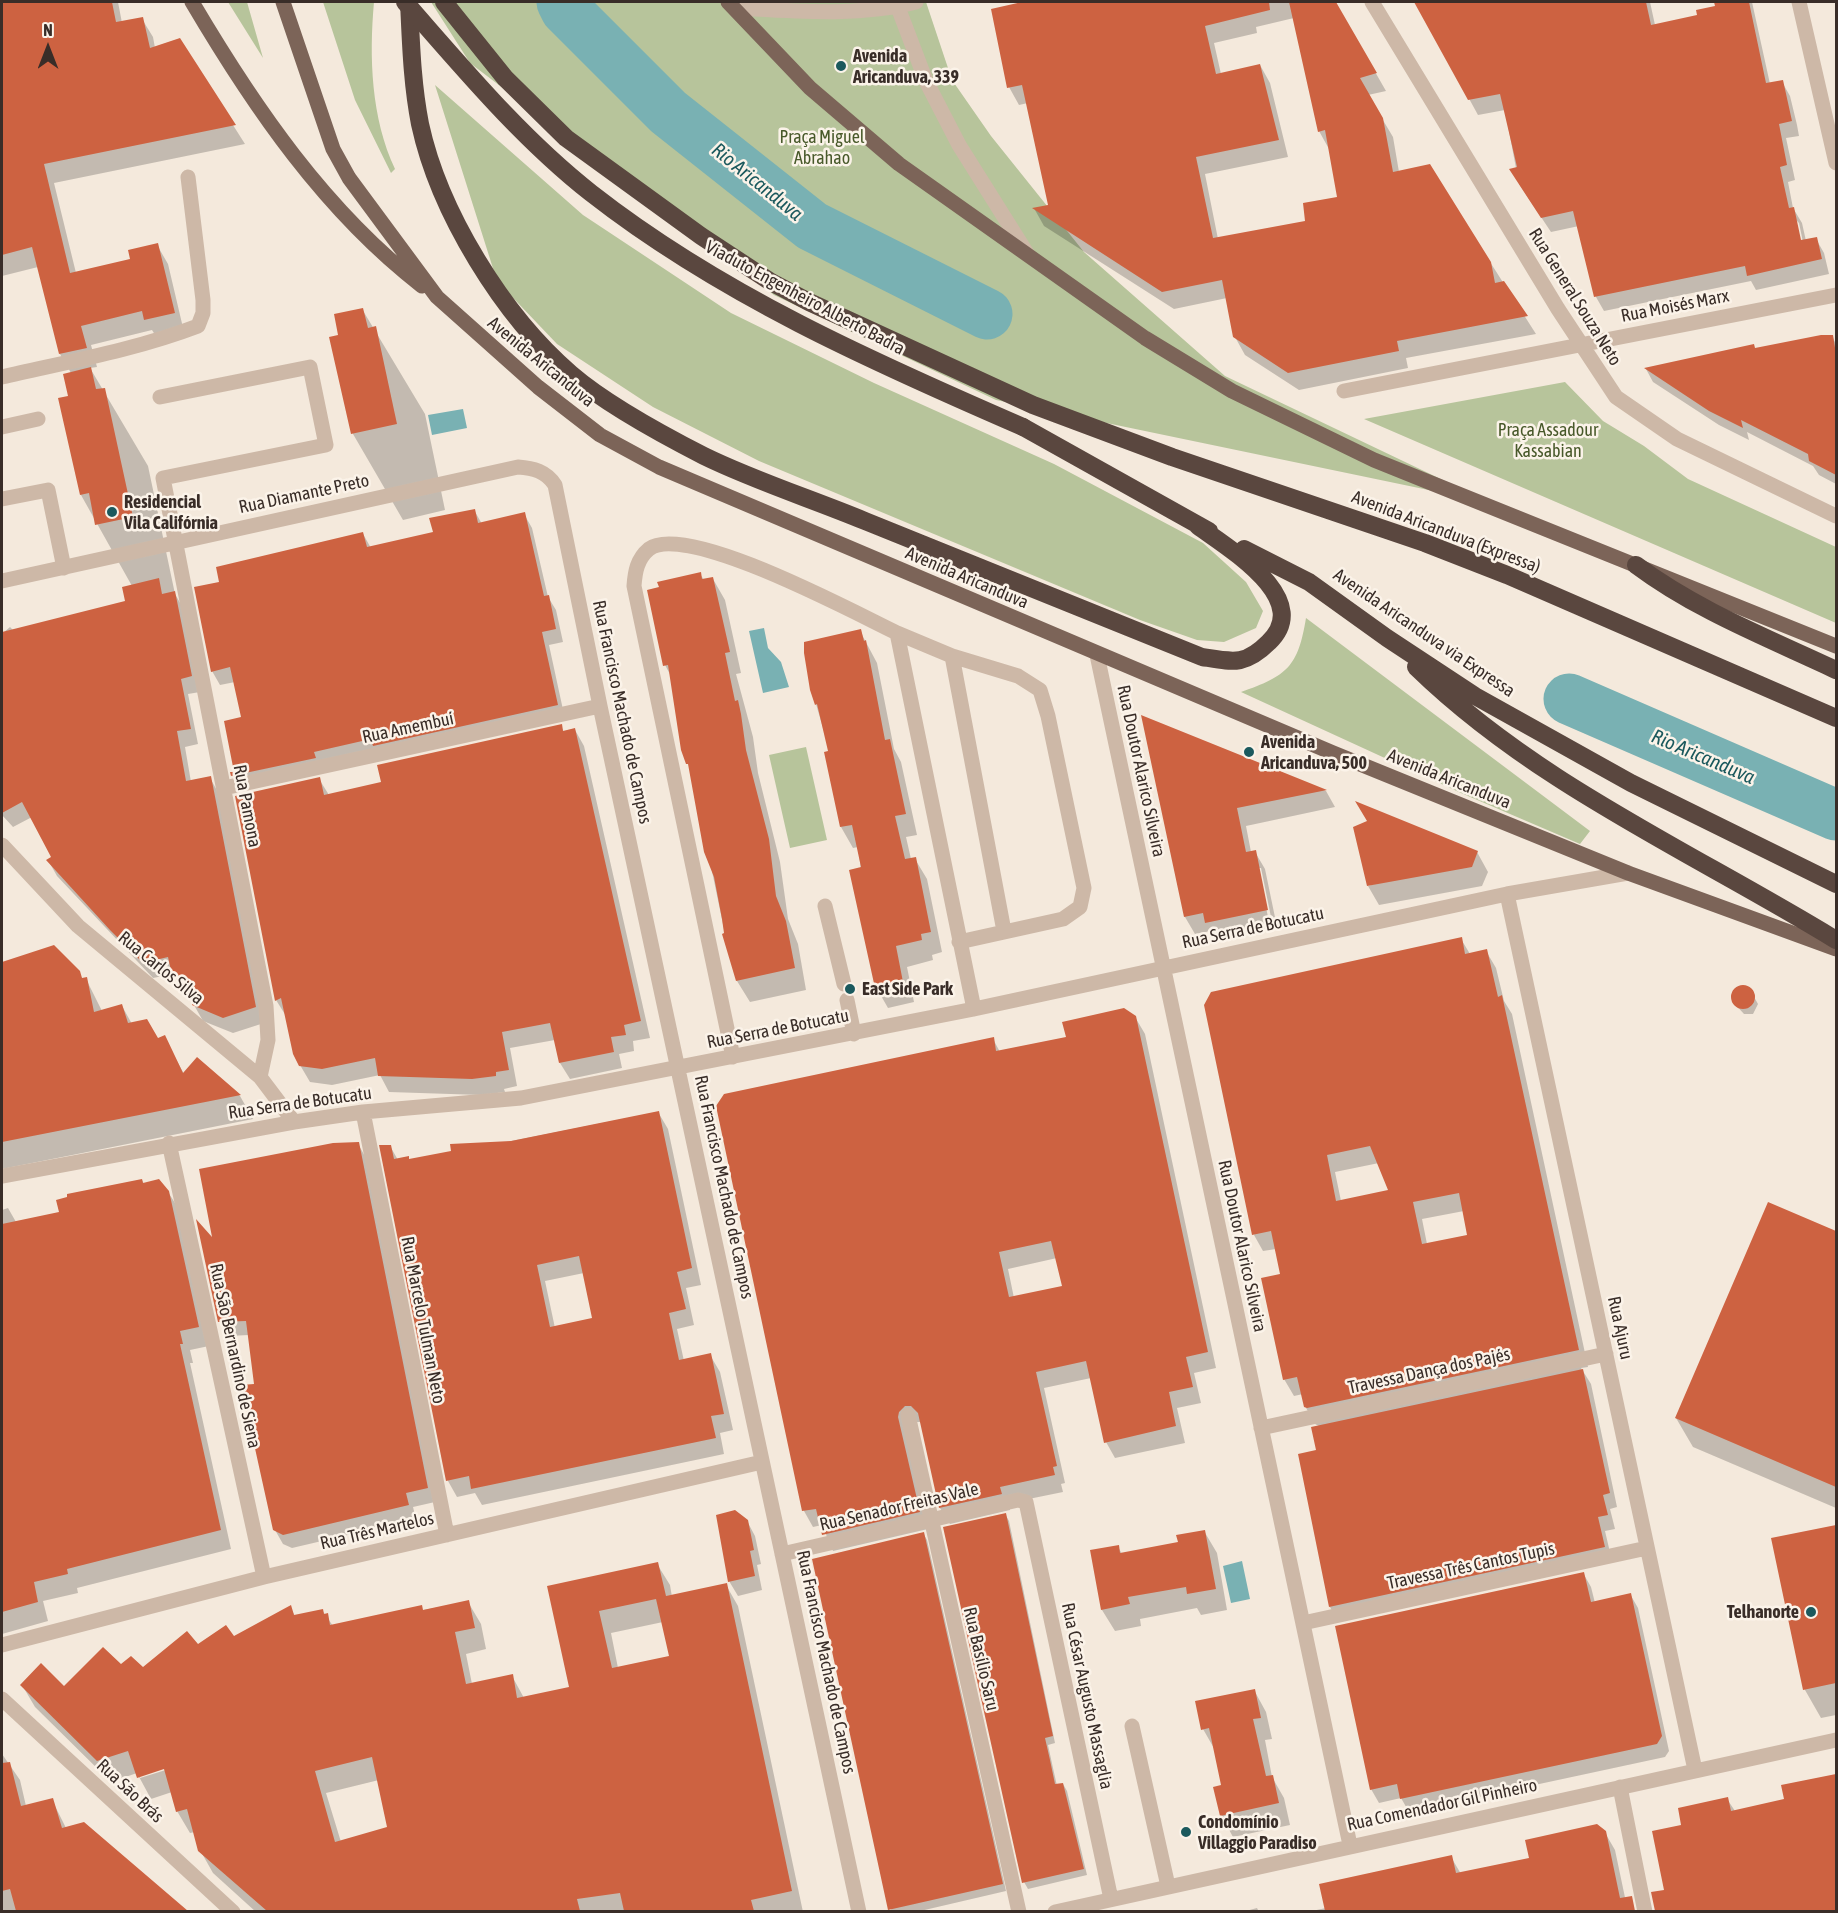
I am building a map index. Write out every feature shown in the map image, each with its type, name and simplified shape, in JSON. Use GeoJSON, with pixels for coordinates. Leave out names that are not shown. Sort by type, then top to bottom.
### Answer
{"type":"FeatureCollection","features":[{"type":"Feature","properties":{"kind":"highway","name":"Viaduto Engenheiro Alberto Badra"},"geometry":{"type":"LineString","coordinates":[[407,2],[500,109],[590,192],[672,250],[759,302],[897,373],[1023,427]]}},
{"type":"Feature","properties":{"kind":"highway"},"geometry":{"type":"LineString","coordinates":[[407,2],[412,75],[421,126],[439,183],[473,252],[503,303],[544,347],[571,374],[625,410],[706,456],[1202,657],[1230,662],[1252,658],[1272,639],[1282,620],[1280,601],[1253,566],[1198,526]]}},
{"type":"Feature","properties":{"kind":"highway","name":"Viaduto Engenheiro Alberto Badra"},"geometry":{"type":"LineString","coordinates":[[444,2],[505,78],[566,138],[701,236],[771,282],[810,302],[1033,405]]}},
{"type":"Feature","properties":{"kind":"highway","name":"Avenida Aricanduva (Expressa)"},"geometry":{"type":"LineString","coordinates":[[1033,405],[1172,457],[1425,543],[1507,575],[1836,718]]}},
{"type":"Feature","properties":{"kind":"highway","name":"Avenida Aricanduva via Expressa"},"geometry":{"type":"LineString","coordinates":[[1023,427],[1198,526],[1309,582],[1387,638],[1475,696],[1631,783],[1836,885]]}},
{"type":"Feature","properties":{"kind":"highway"},"geometry":{"type":"LineString","coordinates":[[1636,565],[1665,586],[1720,616],[1836,670]]}},
{"type":"Feature","properties":{"kind":"highway"},"geometry":{"type":"LineString","coordinates":[[1387,638],[1439,689],[1478,722],[1548,771],[1663,841],[1836,940]]}},
{"type":"Feature","properties":{"kind":"main road"},"geometry":{"type":"LineString","coordinates":[[192,2],[273,129],[338,209],[383,256],[437,297]]}},
{"type":"Feature","properties":{"kind":"main road","name":"Avenida Aricanduva"},"geometry":{"type":"LineString","coordinates":[[283,2],[333,149],[349,178],[437,297],[538,387],[600,435],[649,462],[1096,655],[1628,873],[1836,949]]}},
{"type":"Feature","properties":{"kind":"main road"},"geometry":{"type":"LineString","coordinates":[[731,5],[810,88],[899,164],[1145,338],[1232,391],[1374,460],[1836,646]]}},
{"type":"Feature","properties":{"kind":"street"},"geometry":{"type":"LineString","coordinates":[[731,5],[808,12],[916,2]]}},
{"type":"Feature","properties":{"kind":"street","name":"Rua General Souza Neto"},"geometry":{"type":"LineString","coordinates":[[1372,2],[1580,344],[1616,397],[1677,440],[1836,516]]}},
{"type":"Feature","properties":{"kind":"street"},"geometry":{"type":"LineString","coordinates":[[1800,2],[1836,163]]}},
{"type":"Feature","properties":{"kind":"street"},"geometry":{"type":"LineString","coordinates":[[896,4],[926,81],[959,145],[1030,257]]}},
{"type":"Feature","properties":{"kind":"street"},"geometry":{"type":"LineString","coordinates":[[2,377],[80,360],[176,335],[198,326],[203,313],[203,300],[188,177]]}},
{"type":"Feature","properties":{"kind":"street","name":"Rua Moisés Marx"},"geometry":{"type":"LineString","coordinates":[[1344,391],[1836,294]]}},
{"type":"Feature","properties":{"kind":"street","name":"Rua Pamona"},"geometry":{"type":"LineString","coordinates":[[160,397],[310,366],[326,445],[163,478],[266,1006],[268,1040],[260,1077]]}},
{"type":"Feature","properties":{"kind":"street"},"geometry":{"type":"LineString","coordinates":[[2,427],[38,419]]}},
{"type":"Feature","properties":{"kind":"street","name":"Rua Diamante Preto"},"geometry":{"type":"LineString","coordinates":[[2,581],[518,467],[545,474]]}},
{"type":"Feature","properties":{"kind":"street","name":"Rua Francisco Machado de Campos"},"geometry":{"type":"LineString","coordinates":[[545,474],[555,485],[600,706],[859,1911]]}},
{"type":"Feature","properties":{"kind":"street"},"geometry":{"type":"LineString","coordinates":[[2,499],[48,490],[64,568]]}},
{"type":"Feature","properties":{"kind":"street"},"geometry":{"type":"LineString","coordinates":[[733,1057],[634,586],[636,566],[650,548],[670,543],[740,559],[897,633],[952,656],[1018,676],[1040,690],[1048,716],[1084,888],[1080,907],[1063,919],[959,942]]}},
{"type":"Feature","properties":{"kind":"street"},"geometry":{"type":"LineString","coordinates":[[897,633],[974,1009]]}},
{"type":"Feature","properties":{"kind":"street","name":"Rua Doutor Alarico Silveira"},"geometry":{"type":"LineString","coordinates":[[1096,655],[1350,1845]]}},
{"type":"Feature","properties":{"kind":"street"},"geometry":{"type":"LineString","coordinates":[[952,656],[1004,931]]}},
{"type":"Feature","properties":{"kind":"street","name":"Rua Amembuí"},"geometry":{"type":"LineString","coordinates":[[224,788],[600,706]]}},
{"type":"Feature","properties":{"kind":"street","name":"Rua Carlos Silva"},"geometry":{"type":"LineString","coordinates":[[2,845],[78,926],[260,1077],[294,1122]]}},
{"type":"Feature","properties":{"kind":"street","name":"Rua Serra de Botucatu"},"geometry":{"type":"LineString","coordinates":[[2,1176],[169,1143],[294,1122],[363,1112],[521,1098],[678,1069],[974,1009],[1507,894],[1628,873]]}},
{"type":"Feature","properties":{"kind":"street","name":"Rua Ajuru"},"geometry":{"type":"LineString","coordinates":[[1507,894],[1695,1770]]}},
{"type":"Feature","properties":{"kind":"street"},"geometry":{"type":"LineString","coordinates":[[825,906],[844,984]]}},
{"type":"Feature","properties":{"kind":"street"},"geometry":{"type":"LineString","coordinates":[[847,1000],[854,1034]]}},
{"type":"Feature","properties":{"kind":"street","name":"Rua Marcelo Tulman Neto"},"geometry":{"type":"LineString","coordinates":[[363,1112],[447,1535]]}},
{"type":"Feature","properties":{"kind":"street","name":"Rua São Bernardino de Siena"},"geometry":{"type":"LineString","coordinates":[[169,1143],[264,1577]]}},
{"type":"Feature","properties":{"kind":"street","name":"Travessa Dança dos Pajés"},"geometry":{"type":"LineString","coordinates":[[1261,1428],[1606,1354]]}},
{"type":"Feature","properties":{"kind":"street","name":"Rua Basílio Saru"},"geometry":{"type":"LineString","coordinates":[[908,1415],[1019,1911]]}},
{"type":"Feature","properties":{"kind":"street","name":"Rua Três Martelos"},"geometry":{"type":"LineString","coordinates":[[2,1646],[264,1577],[762,1462]]}},
{"type":"Feature","properties":{"kind":"street","name":"Rua Senador Freitas Vale"},"geometry":{"type":"LineString","coordinates":[[782,1554],[1018,1500],[1025,1501]]}},
{"type":"Feature","properties":{"kind":"street","name":"Rua César Augusto Massaglia"},"geometry":{"type":"LineString","coordinates":[[1025,1501],[1111,1899]]}},
{"type":"Feature","properties":{"kind":"street","name":"Travessa Três Cantos Tupis"},"geometry":{"type":"LineString","coordinates":[[1303,1623],[1647,1548]]}},
{"type":"Feature","properties":{"kind":"street","name":"Rua São Brás"},"geometry":{"type":"LineString","coordinates":[[2,1699],[233,1911]]}},
{"type":"Feature","properties":{"kind":"street"},"geometry":{"type":"LineString","coordinates":[[1132,1725],[1168,1886]]}},
{"type":"Feature","properties":{"kind":"street","name":"Rua Comendador Gil Pinheiro"},"geometry":{"type":"LineString","coordinates":[[1055,1911],[1836,1740]]}},
{"type":"Feature","properties":{"kind":"street"},"geometry":{"type":"LineString","coordinates":[[1620,1787],[1645,1911]]}},
{"type":"Feature","properties":{"kind":"green space"},"geometry":{"type":"Polygon","coordinates":[[[228,2],[247,2],[263,58],[228,2]]]}},
{"type":"Feature","properties":{"kind":"green space"},"geometry":{"type":"Polygon","coordinates":[[[323,2],[374,2],[372,66],[376,108],[395,169],[391,173],[355,100],[323,2]]]}},
{"type":"Feature","properties":{"kind":"green space","name":"Praça Miguel Abrahao"},"geometry":{"type":"Polygon","coordinates":[[[431,2],[926,2],[952,80],[991,136],[1084,252],[1225,376],[1491,503],[996,400],[774,295],[470,63],[431,2]]]}},
{"type":"Feature","properties":{"kind":"green space"},"geometry":{"type":"Polygon","coordinates":[[[435,85],[583,215],[731,313],[874,383],[1054,464],[1203,543],[1246,582],[1263,611],[1256,628],[1224,642],[1197,640],[1140,620],[759,461],[653,407],[557,344],[497,281],[435,85]]]}},
{"type":"Feature","properties":{"kind":"green space","name":"Praça Assadour Kassabian"},"geometry":{"type":"Polygon","coordinates":[[[1565,382],[1603,421],[1644,446],[1688,479],[1836,547],[1836,623],[1364,419],[1565,382]]]}},
{"type":"Feature","properties":{"kind":"green space"},"geometry":{"type":"Polygon","coordinates":[[[1306,618],[1590,831],[1580,844],[1461,793],[1241,692],[1269,681],[1288,667],[1299,648],[1306,618]]]}},
{"type":"Feature","properties":{"kind":"green space"},"geometry":{"type":"Polygon","coordinates":[[[806,747],[827,840],[790,848],[769,755],[806,747]]]}},
{"type":"Feature","properties":{"kind":"water"},"geometry":{"type":"Polygon","coordinates":[[[463,409],[467,428],[432,435],[428,415],[463,409]]]}},
{"type":"Feature","properties":{"kind":"water"},"geometry":{"type":"Polygon","coordinates":[[[764,628],[768,648],[781,662],[789,687],[763,693],[749,631],[764,628]]]}},
{"type":"Feature","properties":{"kind":"water"},"geometry":{"type":"Polygon","coordinates":[[[1242,1561],[1250,1599],[1231,1603],[1223,1566],[1242,1561]]]}},
{"type":"Feature","properties":{"kind":"building"},"geometry":{"type":"Polygon","coordinates":[[[2,2],[112,2],[116,22],[143,17],[150,48],[180,38],[236,125],[44,164],[70,273],[130,259],[128,250],[158,243],[175,313],[144,320],[142,311],[81,326],[87,348],[59,354],[32,247],[2,255],[2,2]]]}},
{"type":"Feature","properties":{"kind":"building"},"geometry":{"type":"Polygon","coordinates":[[[1022,2],[1269,2],[1270,10],[1205,26],[1216,74],[1260,64],[1279,140],[1196,157],[1213,238],[1305,221],[1303,203],[1337,197],[1325,130],[1318,132],[1289,2],[1336,2],[1377,73],[1360,78],[1383,118],[1393,172],[1430,164],[1491,262],[1495,283],[1504,281],[1528,316],[1397,341],[1399,351],[1288,373],[1233,337],[1222,280],[1162,292],[1032,208],[1048,205],[1022,85],[1007,88],[991,9],[1022,2]]]}},
{"type":"Feature","properties":{"kind":"building"},"geometry":{"type":"Polygon","coordinates":[[[1414,2],[1646,2],[1651,25],[1697,15],[1696,10],[1715,6],[1714,2],[1749,2],[1766,83],[1783,80],[1792,121],[1779,124],[1787,165],[1780,167],[1789,208],[1794,207],[1801,240],[1817,237],[1822,259],[1747,276],[1745,266],[1594,297],[1573,211],[1541,218],[1509,169],[1517,167],[1500,94],[1468,100],[1414,2]]]}},
{"type":"Feature","properties":{"kind":"building"},"geometry":{"type":"Polygon","coordinates":[[[363,308],[368,328],[376,326],[397,424],[351,434],[329,337],[338,335],[334,314],[363,308]]]}},
{"type":"Feature","properties":{"kind":"building"},"geometry":{"type":"Polygon","coordinates":[[[1821,335],[1833,335],[1836,354],[1836,475],[1809,461],[1808,454],[1741,420],[1743,428],[1709,411],[1644,368],[1754,344],[1755,348],[1821,335]]]}},
{"type":"Feature","properties":{"kind":"building"},"geometry":{"type":"Polygon","coordinates":[[[91,367],[96,389],[105,388],[133,517],[95,525],[89,493],[80,495],[58,398],[68,396],[63,374],[91,367]]]}},
{"type":"Feature","properties":{"kind":"building"},"geometry":{"type":"Polygon","coordinates":[[[475,509],[478,523],[525,512],[544,596],[549,595],[556,629],[542,632],[558,705],[373,746],[371,739],[314,752],[316,758],[231,776],[230,772],[234,772],[224,721],[241,717],[230,667],[211,672],[194,587],[219,582],[216,567],[363,532],[367,547],[433,532],[429,518],[475,509]]]}},
{"type":"Feature","properties":{"kind":"building"},"geometry":{"type":"Polygon","coordinates":[[[701,572],[702,579],[713,577],[730,652],[725,653],[735,701],[738,700],[746,750],[769,839],[776,896],[786,921],[795,968],[736,981],[722,934],[724,933],[714,877],[704,852],[688,764],[681,750],[668,665],[663,666],[647,590],[659,587],[657,582],[701,572]]]}},
{"type":"Feature","properties":{"kind":"building"},"geometry":{"type":"Polygon","coordinates":[[[159,578],[162,594],[175,591],[192,676],[181,679],[191,729],[177,731],[186,781],[211,776],[256,1007],[223,1018],[192,1005],[192,989],[172,975],[168,957],[143,963],[110,930],[46,860],[51,857],[22,802],[2,813],[2,632],[125,601],[122,587],[159,578]]]}},
{"type":"Feature","properties":{"kind":"building"},"geometry":{"type":"Polygon","coordinates":[[[861,629],[864,641],[866,640],[885,740],[890,739],[906,814],[895,816],[905,859],[916,857],[931,932],[921,934],[922,940],[896,946],[903,982],[875,988],[849,870],[861,867],[852,825],[840,827],[824,752],[828,751],[817,704],[815,705],[810,690],[804,653],[804,642],[861,629]]]}},
{"type":"Feature","properties":{"kind":"building"},"geometry":{"type":"Polygon","coordinates":[[[1141,715],[1327,790],[1237,808],[1246,852],[1256,850],[1268,910],[1205,923],[1203,913],[1184,917],[1141,715]]]}},
{"type":"Feature","properties":{"kind":"building"},"geometry":{"type":"Polygon","coordinates":[[[562,724],[563,731],[575,728],[641,1021],[624,1025],[626,1035],[611,1037],[614,1052],[559,1063],[550,1023],[502,1032],[509,1070],[496,1072],[496,1076],[472,1079],[378,1076],[375,1058],[322,1069],[299,1066],[293,1054],[281,998],[275,1001],[235,796],[320,777],[324,795],[381,782],[377,765],[562,724]]]}},
{"type":"Feature","properties":{"kind":"building"},"geometry":{"type":"Polygon","coordinates":[[[1355,801],[1478,851],[1472,867],[1367,886],[1353,827],[1367,821],[1355,801]]]}},
{"type":"Feature","properties":{"kind":"building"},"geometry":{"type":"Polygon","coordinates":[[[1462,937],[1465,954],[1487,949],[1498,997],[1502,995],[1579,1350],[1304,1407],[1297,1377],[1283,1380],[1261,1278],[1280,1274],[1271,1231],[1252,1235],[1204,1005],[1211,992],[1462,937]],[[1370,1146],[1327,1155],[1336,1201],[1388,1190],[1370,1146]],[[1459,1193],[1413,1202],[1422,1244],[1467,1235],[1459,1193]]]}},
{"type":"Feature","properties":{"kind":"building"},"geometry":{"type":"Polygon","coordinates":[[[54,945],[80,971],[82,978],[87,977],[94,1012],[122,1004],[128,1023],[147,1019],[158,1038],[165,1035],[183,1073],[197,1057],[241,1095],[2,1142],[2,962],[54,945]]]}},
{"type":"Feature","properties":{"kind":"building"},"geometry":{"type":"Polygon","coordinates":[[[1743,985],[1748,986],[1754,992],[1754,1002],[1748,1008],[1743,1009],[1738,1008],[1732,1002],[1731,997],[1732,992],[1738,986],[1743,985]]]}},
{"type":"Feature","properties":{"kind":"building"},"geometry":{"type":"Polygon","coordinates":[[[1124,1008],[1136,1016],[1208,1352],[1186,1357],[1193,1387],[1169,1392],[1176,1426],[1104,1443],[1086,1361],[1036,1372],[1057,1466],[1053,1467],[1055,1475],[1000,1487],[1002,1494],[939,1508],[918,1413],[911,1406],[905,1406],[899,1412],[898,1417],[920,1512],[822,1535],[816,1509],[802,1511],[716,1106],[724,1094],[994,1037],[996,1051],[1066,1037],[1062,1022],[1124,1008]],[[1051,1241],[999,1252],[1009,1297],[1062,1286],[1051,1241]]]}},
{"type":"Feature","properties":{"kind":"building"},"geometry":{"type":"Polygon","coordinates":[[[659,1111],[692,1268],[677,1272],[686,1309],[669,1313],[679,1360],[711,1353],[724,1414],[711,1416],[716,1438],[471,1489],[469,1476],[446,1481],[379,1145],[391,1145],[394,1159],[409,1156],[409,1159],[451,1151],[450,1144],[511,1141],[659,1111]],[[579,1256],[537,1265],[550,1327],[592,1318],[579,1256]]]}},
{"type":"Feature","properties":{"kind":"building"},"geometry":{"type":"Polygon","coordinates":[[[359,1142],[428,1488],[406,1493],[409,1505],[283,1535],[273,1530],[241,1385],[254,1384],[246,1321],[218,1322],[196,1219],[212,1237],[199,1169],[333,1143],[359,1142]]]}},
{"type":"Feature","properties":{"kind":"building"},"geometry":{"type":"Polygon","coordinates":[[[142,1179],[143,1183],[159,1179],[169,1191],[199,1327],[180,1331],[183,1344],[180,1344],[221,1530],[67,1569],[68,1574],[34,1582],[38,1602],[2,1612],[2,1224],[59,1212],[56,1200],[67,1197],[67,1194],[142,1179]]]}},
{"type":"Feature","properties":{"kind":"building"},"geometry":{"type":"Polygon","coordinates":[[[1768,1202],[1836,1231],[1836,1487],[1675,1418],[1768,1202]]]}},
{"type":"Feature","properties":{"kind":"building"},"geometry":{"type":"Polygon","coordinates":[[[1583,1369],[1610,1493],[1603,1495],[1608,1515],[1598,1517],[1605,1547],[1329,1607],[1298,1454],[1316,1450],[1311,1427],[1583,1369]]]}},
{"type":"Feature","properties":{"kind":"building"},"geometry":{"type":"Polygon","coordinates":[[[735,1510],[748,1520],[754,1550],[750,1551],[755,1576],[728,1582],[716,1515],[735,1510]]]}},
{"type":"Feature","properties":{"kind":"building"},"geometry":{"type":"Polygon","coordinates":[[[1006,1513],[1053,1736],[1045,1738],[1055,1784],[1063,1783],[1084,1869],[1022,1883],[943,1527],[1006,1513]]]}},
{"type":"Feature","properties":{"kind":"building","name":"Telhanorte"},"geometry":{"type":"Polygon","coordinates":[[[1836,1525],[1836,1683],[1803,1690],[1771,1538],[1836,1525]]]}},
{"type":"Feature","properties":{"kind":"building"},"geometry":{"type":"Polygon","coordinates":[[[1205,1530],[1216,1589],[1187,1594],[1186,1587],[1128,1597],[1130,1604],[1101,1610],[1090,1550],[1119,1545],[1120,1553],[1178,1542],[1176,1535],[1205,1530]]]}},
{"type":"Feature","properties":{"kind":"building"},"geometry":{"type":"Polygon","coordinates":[[[924,1532],[1003,1884],[888,1910],[812,1559],[924,1532]]]}},
{"type":"Feature","properties":{"kind":"building"},"geometry":{"type":"Polygon","coordinates":[[[658,1562],[666,1596],[727,1583],[792,1891],[751,1900],[754,1911],[624,1911],[620,1893],[577,1899],[580,1911],[267,1911],[198,1851],[187,1809],[176,1812],[164,1769],[137,1778],[128,1751],[97,1761],[20,1685],[41,1663],[64,1686],[103,1647],[121,1664],[131,1656],[143,1667],[187,1631],[198,1644],[226,1625],[234,1636],[291,1605],[294,1615],[323,1609],[324,1614],[328,1613],[330,1625],[422,1605],[423,1610],[469,1600],[475,1628],[455,1632],[466,1684],[513,1674],[517,1698],[569,1687],[547,1586],[658,1562]],[[656,1599],[599,1611],[612,1668],[669,1656],[656,1599]],[[372,1757],[315,1771],[335,1842],[387,1827],[372,1757]]]}},
{"type":"Feature","properties":{"kind":"building"},"geometry":{"type":"Polygon","coordinates":[[[1584,1572],[1591,1602],[1631,1593],[1662,1736],[1657,1744],[1400,1799],[1397,1784],[1370,1790],[1335,1626],[1584,1572]]]}},
{"type":"Feature","properties":{"kind":"building"},"geometry":{"type":"Polygon","coordinates":[[[1255,1689],[1261,1718],[1253,1719],[1266,1776],[1273,1775],[1279,1803],[1220,1816],[1213,1787],[1221,1785],[1209,1728],[1201,1730],[1195,1701],[1255,1689]]]}},
{"type":"Feature","properties":{"kind":"building"},"geometry":{"type":"Polygon","coordinates":[[[10,1762],[21,1806],[53,1798],[62,1828],[84,1822],[188,1911],[16,1911],[10,1889],[2,1891],[2,1763],[10,1762]]]}},
{"type":"Feature","properties":{"kind":"building"},"geometry":{"type":"Polygon","coordinates":[[[1836,1774],[1836,1911],[1655,1911],[1651,1892],[1664,1890],[1652,1831],[1681,1825],[1678,1808],[1728,1797],[1731,1811],[1784,1799],[1781,1785],[1836,1774]]]}},
{"type":"Feature","properties":{"kind":"building"},"geometry":{"type":"Polygon","coordinates":[[[1597,1824],[1606,1831],[1620,1898],[1632,1896],[1635,1911],[1325,1911],[1319,1884],[1452,1855],[1456,1873],[1529,1858],[1525,1840],[1597,1824]]]}},
{"type":"Feature","properties":{"kind":"waterway","name":"Rio Aricanduva"},"geometry":{"type":"LineString","coordinates":[[562,2],[566,10],[668,112],[812,226],[987,314]]}},
{"type":"Feature","properties":{"kind":"waterway","name":"Rio Aricanduva"},"geometry":{"type":"LineString","coordinates":[[1569,699],[1836,815]]}},
{"type":"Feature","properties":{"kind":"place","name":"Avenida Aricanduva, 339"},"geometry":{"type":"Point","coordinates":[841,66]}},
{"type":"Feature","properties":{"kind":"place","name":"Residencial Vila Califórnia"},"geometry":{"type":"Point","coordinates":[112,512]}},
{"type":"Feature","properties":{"kind":"place","name":"Avenida Aricanduva, 500"},"geometry":{"type":"Point","coordinates":[1249,752]}},
{"type":"Feature","properties":{"kind":"place","name":"East Side Park"},"geometry":{"type":"Point","coordinates":[850,989]}},
{"type":"Feature","properties":{"kind":"place","name":"Telhanorte"},"geometry":{"type":"Point","coordinates":[1811,1612]}},
{"type":"Feature","properties":{"kind":"place","name":"Condomínio Villaggio Paradiso"},"geometry":{"type":"Point","coordinates":[1186,1832]}}]}
